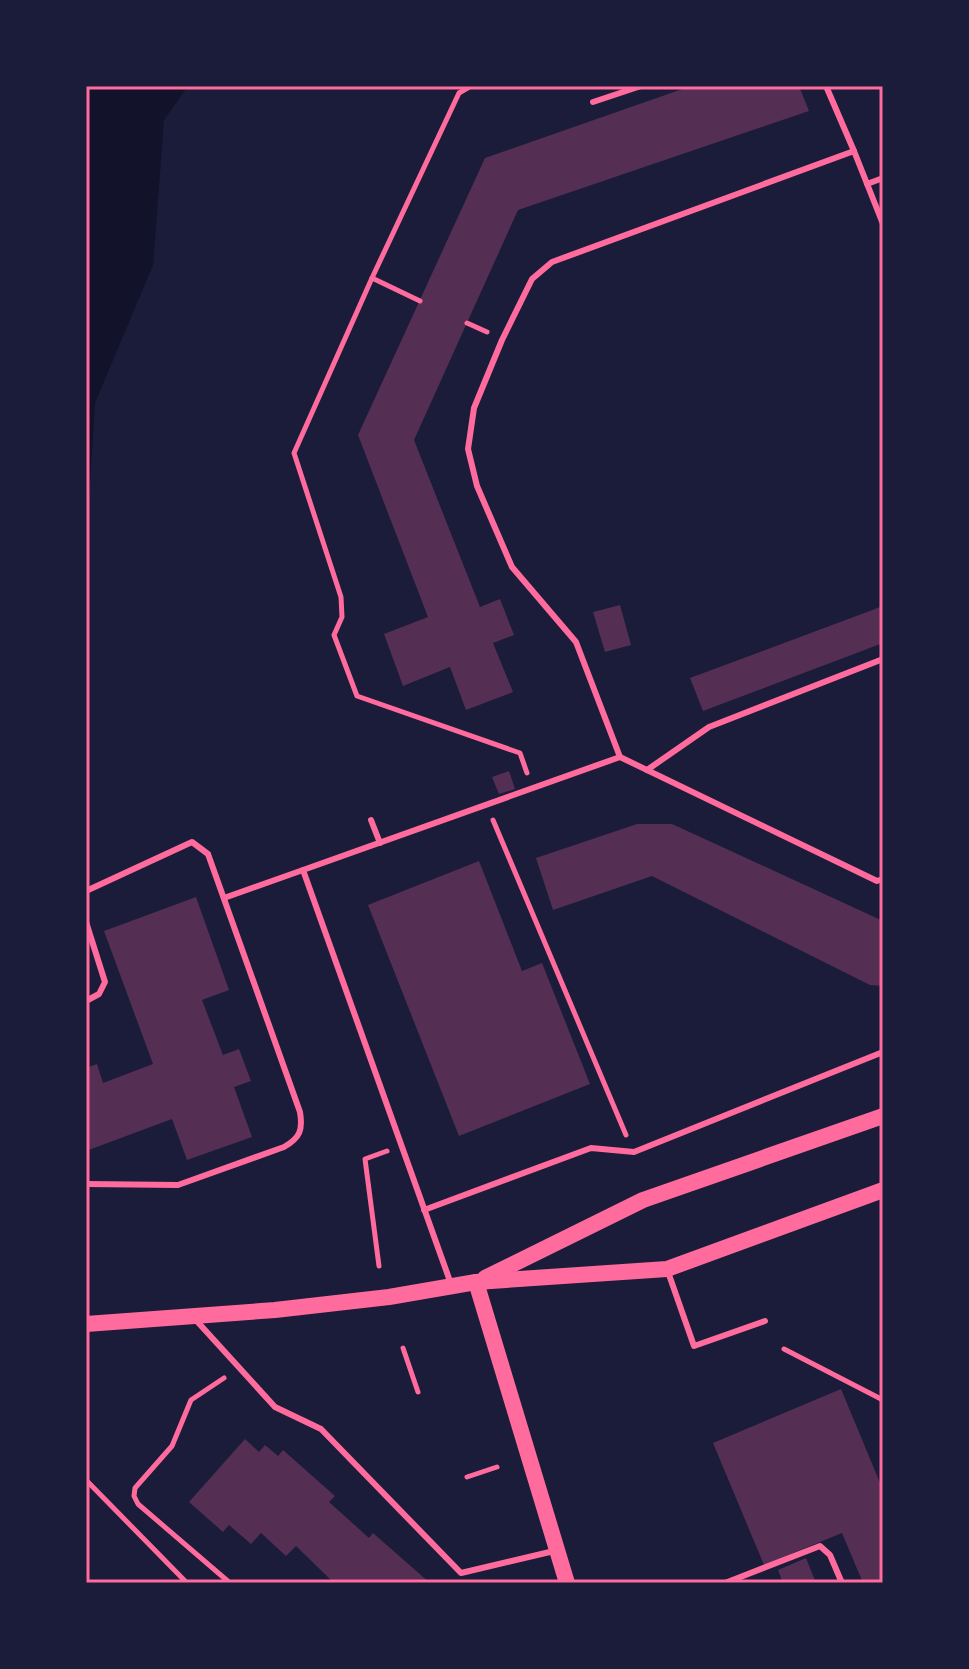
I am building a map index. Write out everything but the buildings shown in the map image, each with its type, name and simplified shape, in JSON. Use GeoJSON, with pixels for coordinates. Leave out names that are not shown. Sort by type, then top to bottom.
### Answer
{"type":"FeatureCollection","features":[{"type":"Feature","properties":{"kind":"main road"},"geometry":{"type":"LineString","coordinates":[[476,1282],[643,1200],[883,1116]]}},
{"type":"Feature","properties":{"kind":"main road"},"geometry":{"type":"LineString","coordinates":[[86,1324],[194,1318],[476,1282],[667,1269],[883,1190]]}},
{"type":"Feature","properties":{"kind":"main road"},"geometry":{"type":"LineString","coordinates":[[476,1282],[567,1583]]}},
{"type":"Feature","properties":{"kind":"lane"},"geometry":{"type":"LineString","coordinates":[[593,102],[641,86]]}},
{"type":"Feature","properties":{"kind":"lane"},"geometry":{"type":"LineString","coordinates":[[826,86],[883,224]]}},
{"type":"Feature","properties":{"kind":"lane"},"geometry":{"type":"LineString","coordinates":[[854,151],[552,262],[532,279],[474,408],[468,449],[477,486],[512,567],[576,642],[620,757],[877,881],[883,879]]}},
{"type":"Feature","properties":{"kind":"lane"},"geometry":{"type":"LineString","coordinates":[[867,184],[883,178]]}},
{"type":"Feature","properties":{"kind":"lane"},"geometry":{"type":"LineString","coordinates":[[647,770],[709,727],[883,659]]}},
{"type":"Feature","properties":{"kind":"lane"},"geometry":{"type":"LineString","coordinates":[[224,898],[620,757]]}},
{"type":"Feature","properties":{"kind":"lane"},"geometry":{"type":"LineString","coordinates":[[371,820],[380,843]]}},
{"type":"Feature","properties":{"kind":"lane"},"geometry":{"type":"LineString","coordinates":[[86,891],[192,842],[208,854],[303,1127],[296,1140],[178,1185],[86,1184]]}},
{"type":"Feature","properties":{"kind":"lane"},"geometry":{"type":"LineString","coordinates":[[303,870],[452,1287]]}},
{"type":"Feature","properties":{"kind":"lane"},"geometry":{"type":"LineString","coordinates":[[86,922],[105,982],[99,994],[86,1001]]}},
{"type":"Feature","properties":{"kind":"lane"},"geometry":{"type":"LineString","coordinates":[[424,1210],[591,1148],[634,1152],[883,1052]]}},
{"type":"Feature","properties":{"kind":"lane"},"geometry":{"type":"LineString","coordinates":[[667,1269],[694,1346],[765,1321]]}},
{"type":"Feature","properties":{"kind":"lane"},"geometry":{"type":"LineString","coordinates":[[194,1318],[275,1407],[321,1429],[461,1573],[558,1551]]}},
{"type":"Feature","properties":{"kind":"lane"},"geometry":{"type":"LineString","coordinates":[[725,1583],[820,1546],[830,1555],[842,1583]]}},
{"type":"Feature","properties":{"kind":"path"},"geometry":{"type":"LineString","coordinates":[[471,86],[459,93],[294,453],[341,597],[342,617],[334,635],[357,696],[520,753],[533,788]]}},
{"type":"Feature","properties":{"kind":"path"},"geometry":{"type":"LineString","coordinates":[[372,278],[420,301]]}},
{"type":"Feature","properties":{"kind":"path"},"geometry":{"type":"LineString","coordinates":[[487,805],[634,1152]]}},
{"type":"Feature","properties":{"kind":"path"},"geometry":{"type":"LineString","coordinates":[[379,1266],[365,1159],[401,1146]]}},
{"type":"Feature","properties":{"kind":"path"},"geometry":{"type":"LineString","coordinates":[[403,1348],[418,1392]]}},
{"type":"Feature","properties":{"kind":"path"},"geometry":{"type":"LineString","coordinates":[[784,1349],[883,1400]]}},
{"type":"Feature","properties":{"kind":"path"},"geometry":{"type":"LineString","coordinates":[[230,1583],[138,1504],[134,1496],[135,1488],[172,1446],[191,1400],[238,1369]]}},
{"type":"Feature","properties":{"kind":"path"},"geometry":{"type":"LineString","coordinates":[[467,1477],[497,1467]]}},
{"type":"Feature","properties":{"kind":"path"},"geometry":{"type":"LineString","coordinates":[[86,1480],[187,1583]]}},
{"type":"Feature","properties":{"kind":"shaded area"},"geometry":{"type":"Polygon","coordinates":[[[86,86],[188,86],[164,120],[153,265],[95,403],[86,546],[86,86]]]}}]}
